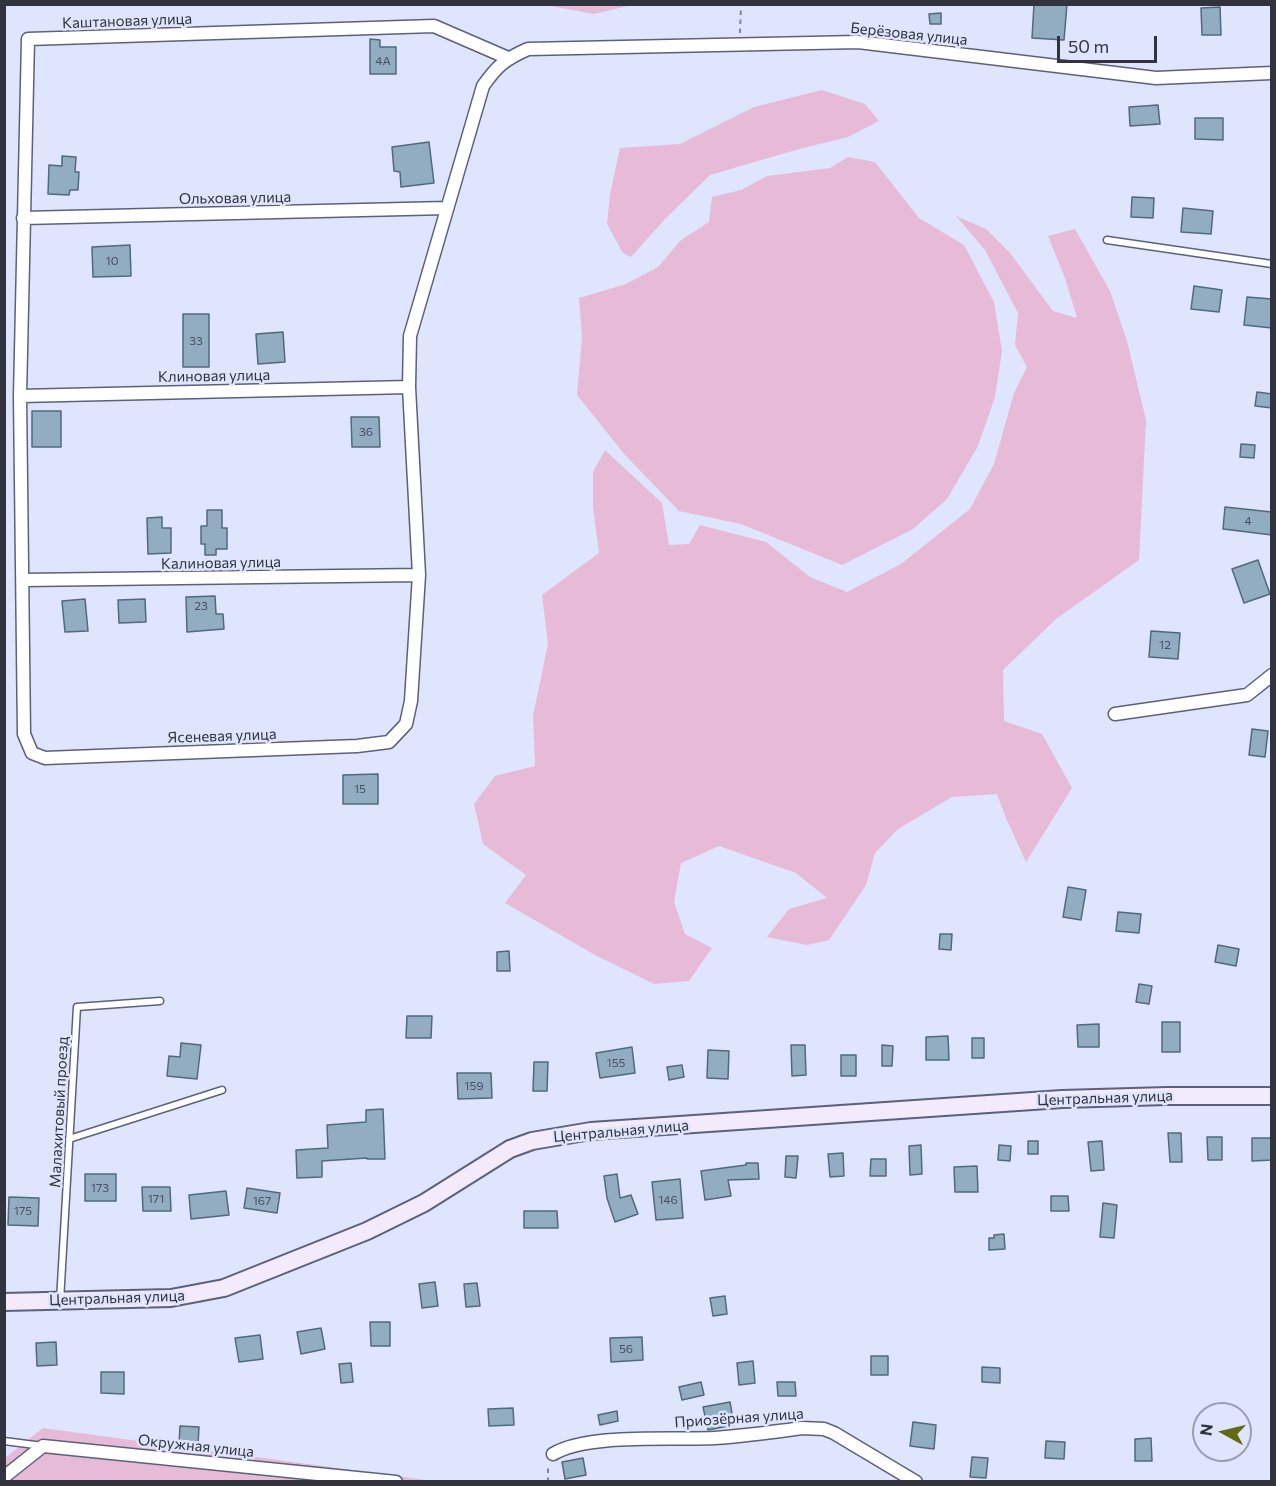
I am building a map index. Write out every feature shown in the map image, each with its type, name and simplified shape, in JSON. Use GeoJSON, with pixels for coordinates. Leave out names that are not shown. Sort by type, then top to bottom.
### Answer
{"type":"FeatureCollection","features":[{"type":"Feature","properties":{"kind":"street","name":"Каштановая улица"},"geometry":{"type":"LineString","coordinates":[[23,218],[28,39],[434,26],[508,58]]}},
{"type":"Feature","properties":{"kind":"street","name":"Берёзовая улица"},"geometry":{"type":"LineString","coordinates":[[508,58],[528,50],[858,42],[1156,78],[1272,74]]}},
{"type":"Feature","properties":{"kind":"street"},"geometry":{"type":"LineString","coordinates":[[419,575],[409,387],[410,336],[483,86],[495,69],[508,58]]}},
{"type":"Feature","properties":{"kind":"street","name":"Ольховая улица"},"geometry":{"type":"LineString","coordinates":[[23,218],[447,208]]}},
{"type":"Feature","properties":{"kind":"street"},"geometry":{"type":"LineString","coordinates":[[23,218],[20,396],[23,580]]}},
{"type":"Feature","properties":{"kind":"street","name":"Клиновая улица"},"geometry":{"type":"LineString","coordinates":[[20,396],[409,387]]}},
{"type":"Feature","properties":{"kind":"street","name":"Калиновая улица"},"geometry":{"type":"LineString","coordinates":[[23,580],[419,575]]}},
{"type":"Feature","properties":{"kind":"street","name":"Ясеневая улица"},"geometry":{"type":"LineString","coordinates":[[23,580],[24,734],[32,753],[45,758],[357,746],[388,742],[406,724],[411,701],[419,575]]}},
{"type":"Feature","properties":{"kind":"street"},"geometry":{"type":"LineString","coordinates":[[1115,714],[1247,695],[1272,675]]}},
{"type":"Feature","properties":{"kind":"street","name":"Центральная улица"},"geometry":{"type":"LineString","coordinates":[[4,1302],[171,1298],[224,1288],[367,1232],[424,1203],[510,1149],[532,1141],[563,1135],[603,1130],[1062,1099],[1272,1096]]}},
{"type":"Feature","properties":{"kind":"street","name":"Приозёрная улица"},"geometry":{"type":"LineString","coordinates":[[552,1454],[576,1445],[607,1441],[718,1437],[815,1428],[834,1433],[916,1482]]}},
{"type":"Feature","properties":{"kind":"street"},"geometry":{"type":"LineString","coordinates":[[4,1477],[43,1446]]}},
{"type":"Feature","properties":{"kind":"street","name":"Окружная улица"},"geometry":{"type":"LineString","coordinates":[[43,1446],[396,1482]]}},
{"type":"Feature","properties":{"kind":"lane"},"geometry":{"type":"LineString","coordinates":[[1107,240],[1272,264]]}},
{"type":"Feature","properties":{"kind":"lane","name":"Малахитовый проезд"},"geometry":{"type":"LineString","coordinates":[[60,1301],[77,1007],[160,1001]]}},
{"type":"Feature","properties":{"kind":"lane"},"geometry":{"type":"LineString","coordinates":[[69,1138],[222,1090]]}},
{"type":"Feature","properties":{"kind":"lane"},"geometry":{"type":"LineString","coordinates":[[4,1441],[43,1446]]}},
{"type":"Feature","properties":{"kind":"path"},"geometry":{"type":"LineString","coordinates":[[739,45],[741,4]]}},
{"type":"Feature","properties":{"kind":"path"},"geometry":{"type":"LineString","coordinates":[[548,1482],[552,1454]]}},
{"type":"Feature","properties":{"kind":"shaded area"},"geometry":{"type":"Polygon","coordinates":[[[632,4],[594,14],[545,5],[632,4]]]}},
{"type":"Feature","properties":{"kind":"shaded area"},"geometry":{"type":"Polygon","coordinates":[[[822,90],[865,104],[879,121],[848,137],[710,175],[665,219],[631,257],[623,253],[607,224],[610,194],[620,148],[680,144],[754,107],[822,90]]]}},
{"type":"Feature","properties":{"kind":"shaded area"},"geometry":{"type":"Polygon","coordinates":[[[848,157],[875,162],[919,218],[964,245],[994,302],[1002,351],[995,397],[978,446],[947,499],[913,529],[842,565],[741,524],[679,511],[625,455],[577,395],[582,337],[579,298],[626,284],[658,267],[681,240],[709,222],[712,197],[741,190],[767,176],[830,168],[848,157]]]}},
{"type":"Feature","properties":{"kind":"shaded area"},"geometry":{"type":"Polygon","coordinates":[[[956,216],[986,229],[1010,253],[1053,311],[1077,318],[1065,278],[1048,236],[1075,229],[1110,291],[1127,341],[1146,420],[1139,560],[1056,619],[1003,670],[1004,721],[1042,734],[1072,788],[1026,862],[997,794],[952,797],[898,829],[875,853],[866,885],[829,940],[807,945],[767,937],[789,909],[827,898],[796,873],[719,846],[681,863],[674,902],[685,934],[712,948],[689,981],[654,984],[595,955],[505,903],[526,875],[483,844],[474,804],[495,776],[535,766],[533,716],[548,644],[542,595],[599,553],[593,507],[593,472],[605,450],[662,503],[669,545],[689,544],[700,525],[766,542],[810,577],[847,592],[901,564],[970,509],[994,464],[1014,393],[1027,367],[1015,345],[1018,313],[985,250],[956,216]]]}},
{"type":"Feature","properties":{"kind":"shaded area"},"geometry":{"type":"Polygon","coordinates":[[[43,1428],[434,1481],[5,1482],[5,1458],[43,1428]]]}},
{"type":"Feature","properties":{"kind":"building"},"geometry":{"type":"Polygon","coordinates":[[[1034,4],[1067,4],[1064,40],[1032,38],[1034,4]]]}},
{"type":"Feature","properties":{"kind":"building"},"geometry":{"type":"Polygon","coordinates":[[[1220,7],[1221,35],[1202,35],[1201,8],[1220,7]]]}},
{"type":"Feature","properties":{"kind":"building"},"geometry":{"type":"Polygon","coordinates":[[[941,13],[941,24],[930,24],[929,14],[941,13]]]}},
{"type":"Feature","properties":{"kind":"building"},"geometry":{"type":"Polygon","coordinates":[[[370,39],[380,40],[380,47],[396,47],[396,74],[370,74],[370,39]]]}},
{"type":"Feature","properties":{"kind":"building"},"geometry":{"type":"Polygon","coordinates":[[[1158,105],[1160,124],[1130,126],[1129,107],[1158,105]]]}},
{"type":"Feature","properties":{"kind":"building"},"geometry":{"type":"Polygon","coordinates":[[[1195,118],[1223,118],[1223,140],[1195,139],[1195,118]]]}},
{"type":"Feature","properties":{"kind":"building"},"geometry":{"type":"Polygon","coordinates":[[[429,142],[434,183],[401,187],[400,172],[394,171],[392,147],[429,142]]]}},
{"type":"Feature","properties":{"kind":"building"},"geometry":{"type":"Polygon","coordinates":[[[62,156],[76,157],[75,172],[79,172],[78,190],[70,190],[69,195],[48,194],[49,165],[62,166],[62,156]]]}},
{"type":"Feature","properties":{"kind":"building"},"geometry":{"type":"Polygon","coordinates":[[[1132,197],[1154,198],[1153,218],[1131,217],[1132,197]]]}},
{"type":"Feature","properties":{"kind":"building"},"geometry":{"type":"Polygon","coordinates":[[[1183,208],[1213,211],[1211,234],[1181,232],[1183,208]]]}},
{"type":"Feature","properties":{"kind":"building"},"geometry":{"type":"Polygon","coordinates":[[[130,245],[131,276],[93,277],[92,247],[130,245]]]}},
{"type":"Feature","properties":{"kind":"building"},"geometry":{"type":"Polygon","coordinates":[[[1194,286],[1222,290],[1219,312],[1191,309],[1194,286]]]}},
{"type":"Feature","properties":{"kind":"building"},"geometry":{"type":"Polygon","coordinates":[[[1247,297],[1272,299],[1272,328],[1244,325],[1247,297]]]}},
{"type":"Feature","properties":{"kind":"building"},"geometry":{"type":"Polygon","coordinates":[[[183,314],[209,314],[209,367],[183,367],[183,314]]]}},
{"type":"Feature","properties":{"kind":"building"},"geometry":{"type":"Polygon","coordinates":[[[283,332],[285,362],[258,364],[256,334],[283,332]]]}},
{"type":"Feature","properties":{"kind":"building"},"geometry":{"type":"Polygon","coordinates":[[[1257,392],[1272,394],[1272,408],[1255,406],[1257,392]]]}},
{"type":"Feature","properties":{"kind":"building"},"geometry":{"type":"Polygon","coordinates":[[[32,411],[61,411],[61,447],[32,447],[32,411]]]}},
{"type":"Feature","properties":{"kind":"building"},"geometry":{"type":"Polygon","coordinates":[[[351,417],[379,417],[380,447],[352,447],[351,417]]]}},
{"type":"Feature","properties":{"kind":"building"},"geometry":{"type":"Polygon","coordinates":[[[1241,444],[1255,445],[1254,458],[1240,457],[1241,444]]]}},
{"type":"Feature","properties":{"kind":"building"},"geometry":{"type":"Polygon","coordinates":[[[1225,507],[1272,512],[1272,535],[1223,529],[1225,507]]]}},
{"type":"Feature","properties":{"kind":"building"},"geometry":{"type":"Polygon","coordinates":[[[207,510],[222,510],[222,528],[227,528],[227,549],[216,549],[216,555],[205,555],[205,544],[201,544],[201,526],[207,526],[207,510]]]}},
{"type":"Feature","properties":{"kind":"building"},"geometry":{"type":"Polygon","coordinates":[[[162,517],[162,528],[171,528],[171,553],[148,554],[147,518],[162,517]]]}},
{"type":"Feature","properties":{"kind":"building"},"geometry":{"type":"Polygon","coordinates":[[[1258,560],[1270,594],[1244,603],[1232,569],[1258,560]]]}},
{"type":"Feature","properties":{"kind":"building"},"geometry":{"type":"Polygon","coordinates":[[[215,596],[216,614],[223,614],[224,629],[187,632],[186,597],[215,596]]]}},
{"type":"Feature","properties":{"kind":"building"},"geometry":{"type":"Polygon","coordinates":[[[85,599],[88,631],[65,632],[62,601],[85,599]]]}},
{"type":"Feature","properties":{"kind":"building"},"geometry":{"type":"Polygon","coordinates":[[[145,599],[146,622],[119,623],[118,600],[145,599]]]}},
{"type":"Feature","properties":{"kind":"building"},"geometry":{"type":"Polygon","coordinates":[[[1151,631],[1180,633],[1178,659],[1149,657],[1151,631]]]}},
{"type":"Feature","properties":{"kind":"building"},"geometry":{"type":"Polygon","coordinates":[[[1252,729],[1268,731],[1265,757],[1249,755],[1252,729]]]}},
{"type":"Feature","properties":{"kind":"building"},"geometry":{"type":"Polygon","coordinates":[[[378,774],[378,804],[343,804],[343,775],[378,774]]]}},
{"type":"Feature","properties":{"kind":"building"},"geometry":{"type":"Polygon","coordinates":[[[1068,887],[1086,890],[1081,920],[1063,917],[1068,887]]]}},
{"type":"Feature","properties":{"kind":"building"},"geometry":{"type":"Polygon","coordinates":[[[1118,912],[1141,914],[1139,933],[1116,931],[1118,912]]]}},
{"type":"Feature","properties":{"kind":"building"},"geometry":{"type":"Polygon","coordinates":[[[940,934],[952,934],[951,950],[939,949],[940,934]]]}},
{"type":"Feature","properties":{"kind":"building"},"geometry":{"type":"Polygon","coordinates":[[[1218,945],[1239,949],[1236,966],[1215,962],[1218,945]]]}},
{"type":"Feature","properties":{"kind":"building"},"geometry":{"type":"Polygon","coordinates":[[[509,951],[510,971],[497,971],[497,952],[509,951]]]}},
{"type":"Feature","properties":{"kind":"building"},"geometry":{"type":"Polygon","coordinates":[[[1139,984],[1152,986],[1149,1004],[1136,1002],[1139,984]]]}},
{"type":"Feature","properties":{"kind":"building"},"geometry":{"type":"Polygon","coordinates":[[[407,1016],[432,1016],[431,1038],[406,1038],[407,1016]]]}},
{"type":"Feature","properties":{"kind":"building"},"geometry":{"type":"Polygon","coordinates":[[[1162,1022],[1180,1022],[1180,1052],[1162,1052],[1162,1022]]]}},
{"type":"Feature","properties":{"kind":"building"},"geometry":{"type":"Polygon","coordinates":[[[1099,1024],[1099,1047],[1078,1047],[1077,1025],[1099,1024]]]}},
{"type":"Feature","properties":{"kind":"building"},"geometry":{"type":"Polygon","coordinates":[[[948,1036],[949,1060],[926,1060],[926,1037],[948,1036]]]}},
{"type":"Feature","properties":{"kind":"building"},"geometry":{"type":"Polygon","coordinates":[[[972,1038],[984,1038],[984,1058],[972,1058],[972,1038]]]}},
{"type":"Feature","properties":{"kind":"building"},"geometry":{"type":"Polygon","coordinates":[[[181,1043],[201,1045],[197,1079],[167,1076],[169,1056],[180,1057],[181,1043]]]}},
{"type":"Feature","properties":{"kind":"building"},"geometry":{"type":"Polygon","coordinates":[[[791,1045],[805,1045],[806,1075],[792,1076],[791,1045]]]}},
{"type":"Feature","properties":{"kind":"building"},"geometry":{"type":"Polygon","coordinates":[[[882,1045],[893,1046],[892,1066],[882,1066],[882,1045]]]}},
{"type":"Feature","properties":{"kind":"building"},"geometry":{"type":"Polygon","coordinates":[[[632,1047],[635,1073],[600,1078],[596,1053],[632,1047]]]}},
{"type":"Feature","properties":{"kind":"building"},"geometry":{"type":"Polygon","coordinates":[[[708,1050],[729,1051],[728,1079],[707,1078],[708,1050]]]}},
{"type":"Feature","properties":{"kind":"building"},"geometry":{"type":"Polygon","coordinates":[[[841,1055],[856,1055],[856,1076],[841,1076],[841,1055]]]}},
{"type":"Feature","properties":{"kind":"building"},"geometry":{"type":"Polygon","coordinates":[[[534,1062],[548,1062],[547,1091],[533,1091],[534,1062]]]}},
{"type":"Feature","properties":{"kind":"building"},"geometry":{"type":"Polygon","coordinates":[[[682,1065],[684,1077],[669,1080],[667,1067],[682,1065]]]}},
{"type":"Feature","properties":{"kind":"building"},"geometry":{"type":"Polygon","coordinates":[[[457,1073],[491,1073],[492,1098],[458,1099],[457,1073]]]}},
{"type":"Feature","properties":{"kind":"building"},"geometry":{"type":"Polygon","coordinates":[[[383,1109],[385,1159],[322,1161],[322,1177],[297,1178],[296,1150],[328,1148],[327,1125],[366,1122],[366,1110],[383,1109]]]}},
{"type":"Feature","properties":{"kind":"building"},"geometry":{"type":"Polygon","coordinates":[[[1168,1133],[1181,1133],[1182,1162],[1170,1162],[1168,1133]]]}},
{"type":"Feature","properties":{"kind":"building"},"geometry":{"type":"Polygon","coordinates":[[[1207,1137],[1222,1137],[1222,1160],[1208,1160],[1207,1137]]]}},
{"type":"Feature","properties":{"kind":"building"},"geometry":{"type":"Polygon","coordinates":[[[1252,1138],[1272,1138],[1272,1160],[1252,1161],[1252,1138]]]}},
{"type":"Feature","properties":{"kind":"building"},"geometry":{"type":"Polygon","coordinates":[[[1028,1141],[1038,1141],[1038,1154],[1028,1154],[1028,1141]]]}},
{"type":"Feature","properties":{"kind":"building"},"geometry":{"type":"Polygon","coordinates":[[[1102,1141],[1104,1170],[1091,1171],[1088,1142],[1102,1141]]]}},
{"type":"Feature","properties":{"kind":"building"},"geometry":{"type":"Polygon","coordinates":[[[921,1145],[922,1174],[910,1175],[909,1146],[921,1145]]]}},
{"type":"Feature","properties":{"kind":"building"},"geometry":{"type":"Polygon","coordinates":[[[999,1145],[1011,1146],[1010,1161],[998,1160],[999,1145]]]}},
{"type":"Feature","properties":{"kind":"building"},"geometry":{"type":"Polygon","coordinates":[[[843,1153],[844,1176],[830,1177],[828,1154],[843,1153]]]}},
{"type":"Feature","properties":{"kind":"building"},"geometry":{"type":"Polygon","coordinates":[[[786,1156],[798,1156],[796,1178],[785,1177],[786,1156]]]}},
{"type":"Feature","properties":{"kind":"building"},"geometry":{"type":"Polygon","coordinates":[[[871,1159],[886,1159],[886,1176],[870,1176],[871,1159]]]}},
{"type":"Feature","properties":{"kind":"building"},"geometry":{"type":"Polygon","coordinates":[[[746,1163],[758,1163],[759,1179],[728,1180],[731,1196],[705,1200],[701,1171],[746,1165],[746,1163]]]}},
{"type":"Feature","properties":{"kind":"building"},"geometry":{"type":"Polygon","coordinates":[[[977,1166],[978,1192],[955,1192],[954,1167],[977,1166]]]}},
{"type":"Feature","properties":{"kind":"building"},"geometry":{"type":"Polygon","coordinates":[[[85,1174],[116,1174],[116,1201],[85,1201],[85,1174]]]}},
{"type":"Feature","properties":{"kind":"building"},"geometry":{"type":"Polygon","coordinates":[[[617,1174],[620,1198],[631,1195],[638,1214],[615,1222],[607,1198],[604,1176],[617,1174]]]}},
{"type":"Feature","properties":{"kind":"building"},"geometry":{"type":"Polygon","coordinates":[[[680,1179],[683,1218],[656,1220],[652,1182],[680,1179]]]}},
{"type":"Feature","properties":{"kind":"building"},"geometry":{"type":"Polygon","coordinates":[[[142,1187],[170,1187],[171,1211],[143,1211],[142,1187]]]}},
{"type":"Feature","properties":{"kind":"building"},"geometry":{"type":"Polygon","coordinates":[[[247,1188],[280,1193],[277,1213],[244,1208],[247,1188]]]}},
{"type":"Feature","properties":{"kind":"building"},"geometry":{"type":"Polygon","coordinates":[[[226,1191],[229,1215],[191,1219],[189,1195],[226,1191]]]}},
{"type":"Feature","properties":{"kind":"building"},"geometry":{"type":"Polygon","coordinates":[[[1051,1196],[1068,1196],[1069,1211],[1051,1211],[1051,1196]]]}},
{"type":"Feature","properties":{"kind":"building"},"geometry":{"type":"Polygon","coordinates":[[[9,1197],[39,1198],[38,1226],[8,1225],[9,1197]]]}},
{"type":"Feature","properties":{"kind":"building"},"geometry":{"type":"Polygon","coordinates":[[[1103,1203],[1117,1205],[1114,1238],[1100,1237],[1103,1203]]]}},
{"type":"Feature","properties":{"kind":"building"},"geometry":{"type":"Polygon","coordinates":[[[524,1211],[557,1211],[558,1228],[524,1228],[524,1211]]]}},
{"type":"Feature","properties":{"kind":"building"},"geometry":{"type":"Polygon","coordinates":[[[1004,1234],[1005,1249],[989,1250],[989,1238],[1004,1234]]]}},
{"type":"Feature","properties":{"kind":"building"},"geometry":{"type":"Polygon","coordinates":[[[435,1282],[438,1306],[422,1308],[419,1284],[435,1282]]]}},
{"type":"Feature","properties":{"kind":"building"},"geometry":{"type":"Polygon","coordinates":[[[477,1283],[480,1306],[466,1307],[464,1284],[477,1283]]]}},
{"type":"Feature","properties":{"kind":"building"},"geometry":{"type":"Polygon","coordinates":[[[725,1296],[727,1314],[713,1316],[710,1298],[725,1296]]]}},
{"type":"Feature","properties":{"kind":"building"},"geometry":{"type":"Polygon","coordinates":[[[370,1322],[390,1322],[390,1346],[371,1346],[370,1322]]]}},
{"type":"Feature","properties":{"kind":"building"},"geometry":{"type":"Polygon","coordinates":[[[321,1328],[325,1349],[301,1354],[297,1332],[321,1328]]]}},
{"type":"Feature","properties":{"kind":"building"},"geometry":{"type":"Polygon","coordinates":[[[260,1335],[263,1359],[239,1362],[235,1338],[260,1335]]]}},
{"type":"Feature","properties":{"kind":"building"},"geometry":{"type":"Polygon","coordinates":[[[642,1337],[643,1360],[611,1362],[610,1338],[642,1337]]]}},
{"type":"Feature","properties":{"kind":"building"},"geometry":{"type":"Polygon","coordinates":[[[56,1342],[57,1365],[37,1366],[36,1343],[56,1342]]]}},
{"type":"Feature","properties":{"kind":"building"},"geometry":{"type":"Polygon","coordinates":[[[871,1356],[888,1356],[888,1375],[871,1375],[871,1356]]]}},
{"type":"Feature","properties":{"kind":"building"},"geometry":{"type":"Polygon","coordinates":[[[753,1361],[755,1383],[739,1385],[737,1363],[753,1361]]]}},
{"type":"Feature","properties":{"kind":"building"},"geometry":{"type":"Polygon","coordinates":[[[351,1363],[353,1382],[341,1383],[339,1364],[351,1363]]]}},
{"type":"Feature","properties":{"kind":"building"},"geometry":{"type":"Polygon","coordinates":[[[982,1367],[1000,1368],[1000,1383],[982,1382],[982,1367]]]}},
{"type":"Feature","properties":{"kind":"building"},"geometry":{"type":"Polygon","coordinates":[[[101,1372],[124,1372],[124,1394],[101,1393],[101,1372]]]}},
{"type":"Feature","properties":{"kind":"building"},"geometry":{"type":"Polygon","coordinates":[[[701,1382],[704,1395],[682,1400],[679,1387],[701,1382]]]}},
{"type":"Feature","properties":{"kind":"building"},"geometry":{"type":"Polygon","coordinates":[[[777,1382],[795,1382],[796,1396],[778,1396],[777,1382]]]}},
{"type":"Feature","properties":{"kind":"building"},"geometry":{"type":"Polygon","coordinates":[[[730,1402],[734,1425],[708,1430],[703,1407],[730,1402]]]}},
{"type":"Feature","properties":{"kind":"building"},"geometry":{"type":"Polygon","coordinates":[[[513,1408],[514,1425],[489,1426],[488,1409],[513,1408]]]}},
{"type":"Feature","properties":{"kind":"building"},"geometry":{"type":"Polygon","coordinates":[[[617,1411],[618,1421],[600,1425],[598,1415],[617,1411]]]}},
{"type":"Feature","properties":{"kind":"building"},"geometry":{"type":"Polygon","coordinates":[[[913,1422],[936,1425],[934,1449],[910,1446],[913,1422]]]}},
{"type":"Feature","properties":{"kind":"building"},"geometry":{"type":"Polygon","coordinates":[[[180,1426],[199,1427],[198,1445],[179,1444],[180,1426]]]}},
{"type":"Feature","properties":{"kind":"building"},"geometry":{"type":"Polygon","coordinates":[[[1151,1438],[1152,1461],[1135,1461],[1135,1439],[1151,1438]]]}},
{"type":"Feature","properties":{"kind":"building"},"geometry":{"type":"Polygon","coordinates":[[[1046,1441],[1065,1442],[1064,1459],[1045,1458],[1046,1441]]]}},
{"type":"Feature","properties":{"kind":"building"},"geometry":{"type":"Polygon","coordinates":[[[972,1457],[988,1458],[986,1478],[970,1477],[972,1457]]]}},
{"type":"Feature","properties":{"kind":"building"},"geometry":{"type":"Polygon","coordinates":[[[583,1458],[586,1475],[565,1479],[562,1462],[583,1458]]]}}]}
